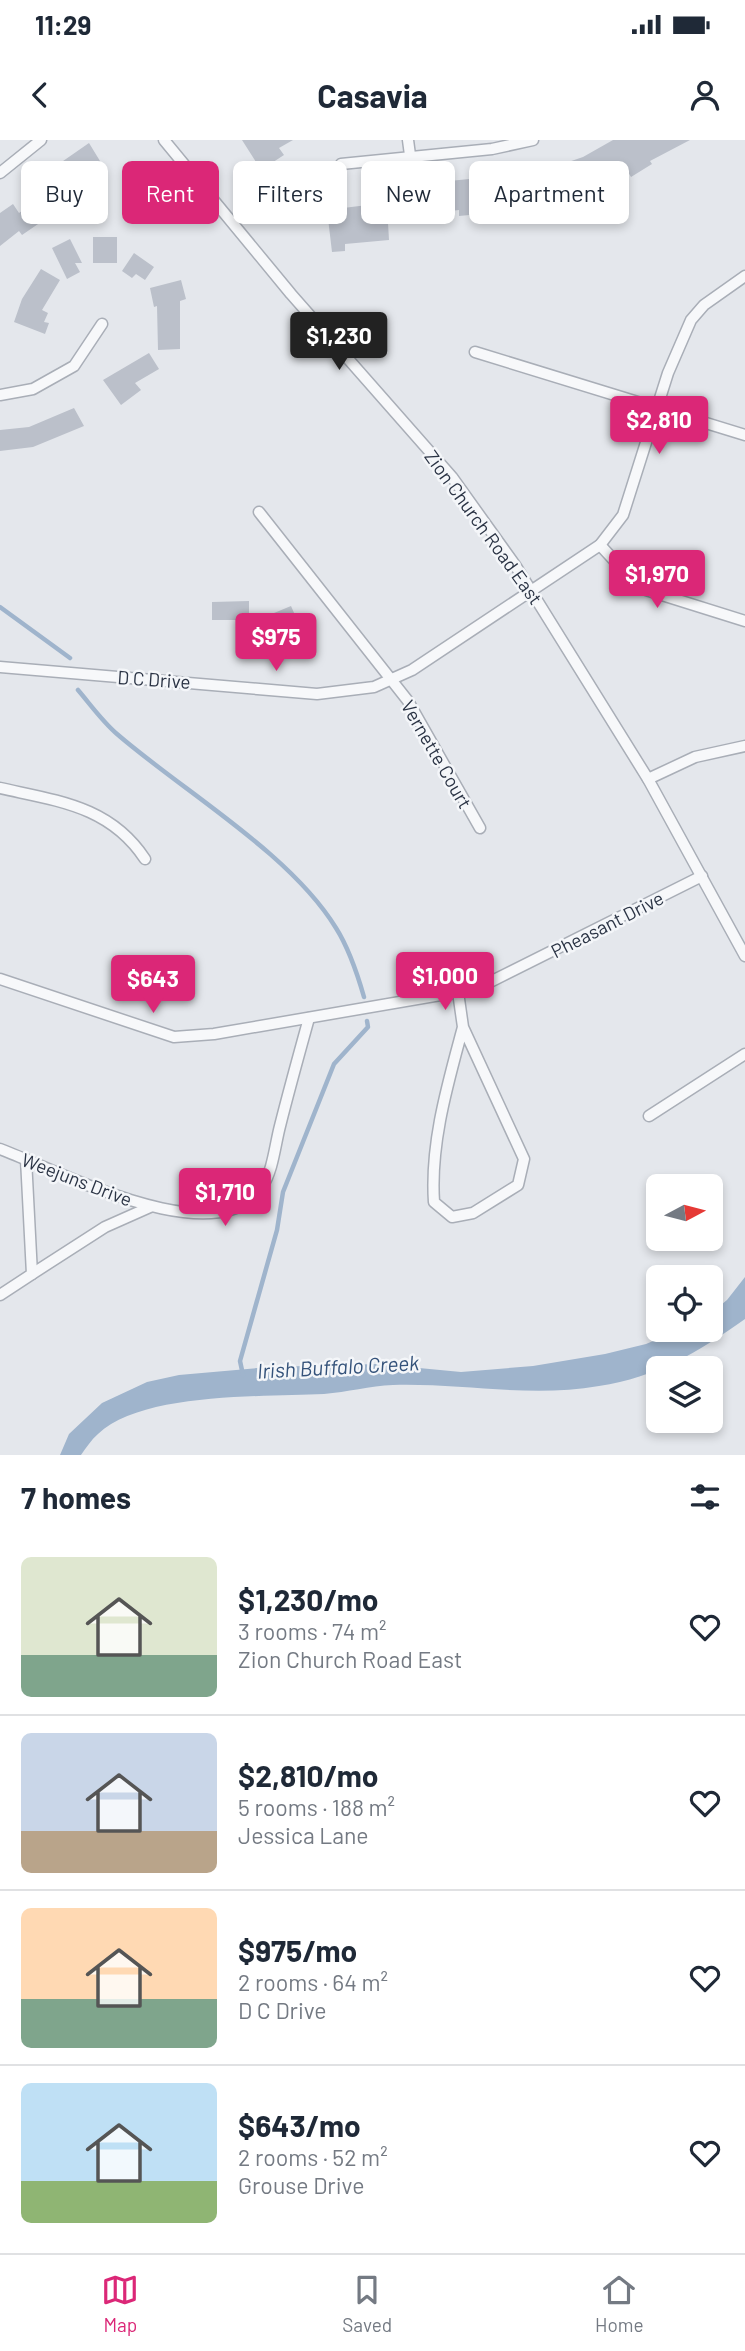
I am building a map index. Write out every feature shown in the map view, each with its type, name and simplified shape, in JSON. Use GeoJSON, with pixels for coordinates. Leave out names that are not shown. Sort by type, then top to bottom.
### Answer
{"type":"FeatureCollection","features":[{"type":"Feature","properties":{"kind":"street"},"geometry":{"type":"LineString","coordinates":[[0,173],[41,140]]}},
{"type":"Feature","properties":{"kind":"street","name":"Zion Church Road East"},"geometry":{"type":"LineString","coordinates":[[164,140],[291,293],[452,477],[532,591],[648,779],[745,956]]}},
{"type":"Feature","properties":{"kind":"street"},"geometry":{"type":"LineString","coordinates":[[408,140],[410,155]]}},
{"type":"Feature","properties":{"kind":"street"},"geometry":{"type":"LineString","coordinates":[[347,163],[492,149],[533,140]]}},
{"type":"Feature","properties":{"kind":"street"},"geometry":{"type":"LineString","coordinates":[[745,276],[712,299],[691,320],[668,373],[623,515],[600,545],[636,584],[646,590],[745,621]]}},
{"type":"Feature","properties":{"kind":"street"},"geometry":{"type":"LineString","coordinates":[[0,395],[33,389],[74,366],[103,324]]}},
{"type":"Feature","properties":{"kind":"street"},"geometry":{"type":"LineString","coordinates":[[475,352],[745,435]]}},
{"type":"Feature","properties":{"kind":"street","name":"Vernette Court"},"geometry":{"type":"LineString","coordinates":[[259,512],[392,680],[425,730],[480,828]]}},
{"type":"Feature","properties":{"kind":"street","name":"D C Drive"},"geometry":{"type":"LineString","coordinates":[[0,667],[317,694],[374,687],[392,680],[600,545]]}},
{"type":"Feature","properties":{"kind":"street"},"geometry":{"type":"LineString","coordinates":[[648,779],[695,757],[745,747]]}},
{"type":"Feature","properties":{"kind":"street"},"geometry":{"type":"LineString","coordinates":[[0,788],[65,802],[100,816],[131,838],[145,859]]}},
{"type":"Feature","properties":{"kind":"street","name":"Pheasant Drive"},"geometry":{"type":"LineString","coordinates":[[0,979],[174,1037],[214,1034],[458,992],[492,981],[702,876]]}},
{"type":"Feature","properties":{"kind":"street"},"geometry":{"type":"LineString","coordinates":[[458,992],[463,1027],[524,1159],[518,1185],[473,1213],[452,1217],[434,1202],[433,1183],[442,1108],[463,1027]]}},
{"type":"Feature","properties":{"kind":"street","name":"Weejuns Drive"},"geometry":{"type":"LineString","coordinates":[[0,1149],[167,1212],[198,1215],[226,1212],[255,1197],[264,1185],[309,1018]]}},
{"type":"Feature","properties":{"kind":"street"},"geometry":{"type":"LineString","coordinates":[[649,1116],[745,1054]]}},
{"type":"Feature","properties":{"kind":"street"},"geometry":{"type":"LineString","coordinates":[[26,1159],[32,1274]]}},
{"type":"Feature","properties":{"kind":"street"},"geometry":{"type":"LineString","coordinates":[[0,1295],[105,1227],[150,1207]]}},
{"type":"Feature","properties":{"kind":"water"},"geometry":{"type":"Polygon","coordinates":[[[745,1277],[745,1319],[723,1334],[723,1303],[745,1277]]]}},
{"type":"Feature","properties":{"kind":"water","name":"Irish Buffalo Creek"},"geometry":{"type":"Polygon","coordinates":[[[711,1342],[687,1356],[646,1356],[646,1375],[640,1377],[573,1389],[547,1391],[393,1385],[324,1394],[205,1399],[173,1404],[144,1410],[118,1420],[98,1434],[81,1455],[60,1455],[69,1434],[102,1403],[147,1382],[179,1375],[269,1367],[377,1364],[461,1372],[533,1366],[646,1344],[711,1342]]]}},
{"type":"Feature","properties":{"kind":"building"},"geometry":{"type":"Polygon","coordinates":[[[242,140],[293,140],[279,148],[284,155],[275,161],[255,161],[242,140]]]}},
{"type":"Feature","properties":{"kind":"building"},"geometry":{"type":"Polygon","coordinates":[[[613,140],[690,140],[650,161],[652,164],[631,177],[629,161],[571,161],[613,140]]]}},
{"type":"Feature","properties":{"kind":"building"},"geometry":{"type":"Polygon","coordinates":[[[89,143],[100,161],[63,161],[89,143]]]}},
{"type":"Feature","properties":{"kind":"building"},"geometry":{"type":"Polygon","coordinates":[[[469,179],[469,215],[459,216],[459,210],[455,210],[455,180],[469,179]]]}},
{"type":"Feature","properties":{"kind":"building"},"geometry":{"type":"Polygon","coordinates":[[[13,204],[19,213],[21,212],[21,224],[38,224],[22,235],[19,231],[0,246],[0,213],[13,204]]]}},
{"type":"Feature","properties":{"kind":"building"},"geometry":{"type":"Polygon","coordinates":[[[361,206],[361,224],[388,224],[389,240],[345,244],[345,251],[332,252],[329,224],[347,224],[347,208],[361,206]]]}},
{"type":"Feature","properties":{"kind":"building"},"geometry":{"type":"Polygon","coordinates":[[[93,237],[117,237],[117,263],[93,263],[93,237]]]}},
{"type":"Feature","properties":{"kind":"building"},"geometry":{"type":"Polygon","coordinates":[[[70,239],[82,263],[75,263],[80,272],[67,279],[52,248],[70,239]]]}},
{"type":"Feature","properties":{"kind":"building"},"geometry":{"type":"Polygon","coordinates":[[[134,253],[154,267],[145,280],[136,274],[132,278],[122,271],[134,253]]]}},
{"type":"Feature","properties":{"kind":"building"},"geometry":{"type":"Polygon","coordinates":[[[41,269],[60,280],[42,310],[48,313],[44,322],[49,323],[45,334],[14,322],[22,299],[41,269]]]}},
{"type":"Feature","properties":{"kind":"building"},"geometry":{"type":"Polygon","coordinates":[[[181,280],[186,299],[180,301],[180,349],[158,350],[157,306],[154,307],[150,288],[181,280]]]}},
{"type":"Feature","properties":{"kind":"building"},"geometry":{"type":"Polygon","coordinates":[[[149,353],[159,369],[135,383],[141,390],[121,405],[103,380],[149,353]]]}},
{"type":"Feature","properties":{"kind":"building"},"geometry":{"type":"Polygon","coordinates":[[[74,408],[84,426],[33,447],[0,451],[0,430],[29,427],[74,408]]]}},
{"type":"Feature","properties":{"kind":"building"},"geometry":{"type":"Polygon","coordinates":[[[249,601],[249,620],[212,620],[212,602],[249,601]]]}},
{"type":"Feature","properties":{"kind":"building"},"geometry":{"type":"Polygon","coordinates":[[[291,606],[306,640],[289,647],[274,613],[291,606]]]}},
{"type":"Feature","properties":{"kind":"waterway"},"geometry":{"type":"LineString","coordinates":[[0,607],[70,658]]}},
{"type":"Feature","properties":{"kind":"waterway"},"geometry":{"type":"LineString","coordinates":[[78,690],[117,734],[292,874],[336,928],[345,944],[364,997]]}},
{"type":"Feature","properties":{"kind":"waterway"},"geometry":{"type":"LineString","coordinates":[[243,1375],[240,1361],[277,1230],[283,1192],[334,1064],[368,1027],[367,1021]]}}]}
